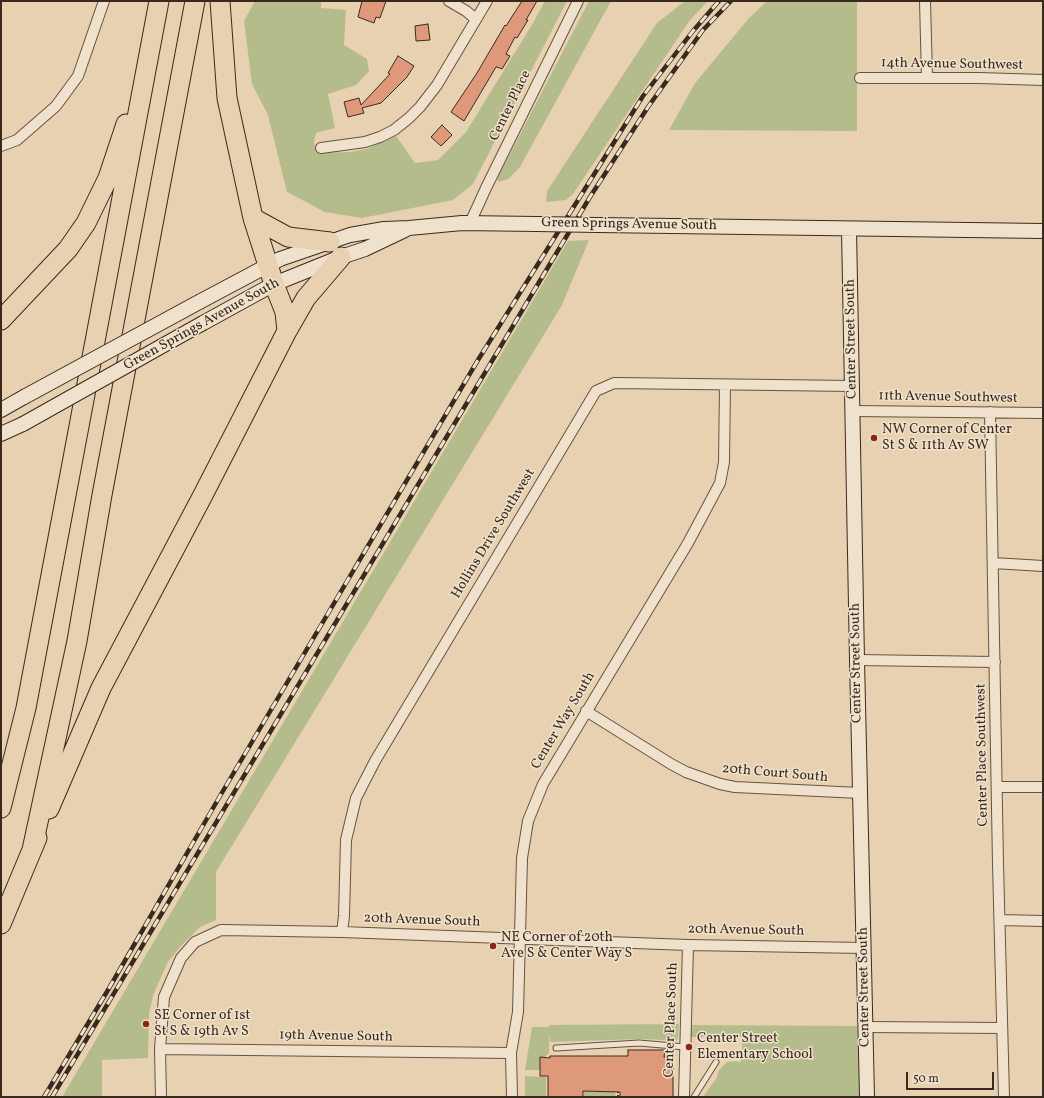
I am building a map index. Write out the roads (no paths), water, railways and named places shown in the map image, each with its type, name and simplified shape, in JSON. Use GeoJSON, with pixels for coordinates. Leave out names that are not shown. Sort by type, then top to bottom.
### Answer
{"type":"FeatureCollection","features":[{"type":"Feature","properties":{"kind":"highway"},"geometry":{"type":"LineString","coordinates":[[1,808],[26,708],[68,494],[159,1]]}},
{"type":"Feature","properties":{"kind":"highway"},"geometry":{"type":"LineString","coordinates":[[32,850],[77,641],[104,487],[195,1]]}},
{"type":"Feature","properties":{"kind":"highway"},"geometry":{"type":"LineString","coordinates":[[220,1],[227,98],[252,218],[267,265],[285,312],[287,331]]}},
{"type":"Feature","properties":{"kind":"highway"},"geometry":{"type":"LineString","coordinates":[[1,320],[68,249],[86,223],[108,178],[149,54]]}},
{"type":"Feature","properties":{"kind":"highway"},"geometry":{"type":"LineString","coordinates":[[1,924],[101,688],[203,495],[287,331],[335,249],[288,238],[252,218]]}},
{"type":"Feature","properties":{"kind":"main road","name":"Green Springs Avenue South"},"geometry":{"type":"LineString","coordinates":[[1,434],[23,424],[274,284],[335,249],[350,235],[377,230],[470,223],[1043,231]]}},
{"type":"Feature","properties":{"kind":"main road","name":"Center Street South"},"geometry":{"type":"LineString","coordinates":[[849,229],[867,1097]]}},
{"type":"Feature","properties":{"kind":"main road","name":"Green Springs Avenue South"},"geometry":{"type":"LineString","coordinates":[[1,410],[267,265],[280,259],[335,249]]}},
{"type":"Feature","properties":{"kind":"street"},"geometry":{"type":"LineString","coordinates":[[1,146],[17,140],[56,106],[78,76],[104,1]]}},
{"type":"Feature","properties":{"kind":"street"},"geometry":{"type":"LineString","coordinates":[[449,1],[476,19]]}},
{"type":"Feature","properties":{"kind":"street"},"geometry":{"type":"LineString","coordinates":[[321,148],[365,142],[380,137],[394,130],[409,118],[429,97],[487,1]]}},
{"type":"Feature","properties":{"kind":"street"},"geometry":{"type":"LineString","coordinates":[[925,1],[927,78]]}},
{"type":"Feature","properties":{"kind":"street","name":"Center Place"},"geometry":{"type":"LineString","coordinates":[[470,223],[578,2]]}},
{"type":"Feature","properties":{"kind":"street","name":"14th Avenue Southwest"},"geometry":{"type":"LineString","coordinates":[[860,78],[1043,80]]}},
{"type":"Feature","properties":{"kind":"street","name":"Hollins Drive Southwest"},"geometry":{"type":"LineString","coordinates":[[342,932],[344,916],[346,840],[356,798],[375,761],[596,391],[614,383],[853,386]]}},
{"type":"Feature","properties":{"kind":"street","name":"Center Way South"},"geometry":{"type":"LineString","coordinates":[[512,1097],[512,1053],[518,1012],[522,858],[528,821],[543,784],[688,543],[720,483],[724,462],[725,385]]}},
{"type":"Feature","properties":{"kind":"street","name":"11th Avenue Southwest"},"geometry":{"type":"LineString","coordinates":[[853,411],[1043,413]]}},
{"type":"Feature","properties":{"kind":"street","name":"Center Place Southwest"},"geometry":{"type":"LineString","coordinates":[[990,412],[1004,1097]]}},
{"type":"Feature","properties":{"kind":"street"},"geometry":{"type":"LineString","coordinates":[[993,563],[1043,566]]}},
{"type":"Feature","properties":{"kind":"street"},"geometry":{"type":"LineString","coordinates":[[857,660],[995,662]]}},
{"type":"Feature","properties":{"kind":"street","name":"20th Court South"},"geometry":{"type":"LineString","coordinates":[[586,711],[676,767],[720,784],[735,787],[860,793]]}},
{"type":"Feature","properties":{"kind":"street"},"geometry":{"type":"LineString","coordinates":[[997,787],[1043,787]]}},
{"type":"Feature","properties":{"kind":"street"},"geometry":{"type":"LineString","coordinates":[[1000,920],[1043,920]]}},
{"type":"Feature","properties":{"kind":"street","name":"20th Avenue South"},"geometry":{"type":"LineString","coordinates":[[161,1097],[160,1049],[164,997],[181,958],[195,942],[221,930],[342,932],[688,945],[864,948]]}},
{"type":"Feature","properties":{"kind":"street","name":"Center Place South"},"geometry":{"type":"LineString","coordinates":[[684,1097],[688,945]]}},
{"type":"Feature","properties":{"kind":"street"},"geometry":{"type":"LineString","coordinates":[[866,1027],[1002,1028]]}},
{"type":"Feature","properties":{"kind":"street","name":"19th Avenue South"},"geometry":{"type":"LineString","coordinates":[[160,1049],[512,1053]]}},
{"type":"Feature","properties":{"kind":"lane"},"geometry":{"type":"LineString","coordinates":[[556,1048],[639,1043],[685,1047]]}},
{"type":"Feature","properties":{"kind":"lane"},"geometry":{"type":"LineString","coordinates":[[694,1097],[716,1062]]}},
{"type":"Feature","properties":{"kind":"railway"},"geometry":{"type":"LineString","coordinates":[[44,1097],[478,360],[643,96],[693,31],[719,1]]}},
{"type":"Feature","properties":{"kind":"railway"},"geometry":{"type":"LineString","coordinates":[[52,1097],[590,197],[648,107],[703,30],[731,1]]}},
{"type":"Feature","properties":{"kind":"place","name":"NW Corner of Center St S & 11th Av SW"},"geometry":{"type":"Point","coordinates":[874,438]}},
{"type":"Feature","properties":{"kind":"place","name":"NE Corner of 20th Ave S & Center Way S"},"geometry":{"type":"Point","coordinates":[493,946]}},
{"type":"Feature","properties":{"kind":"place","name":"SE Corner of 1st St S & 19th Av S"},"geometry":{"type":"Point","coordinates":[146,1024]}},
{"type":"Feature","properties":{"kind":"place","name":"Center Street Elementary School"},"geometry":{"type":"Point","coordinates":[689,1047]}}]}
